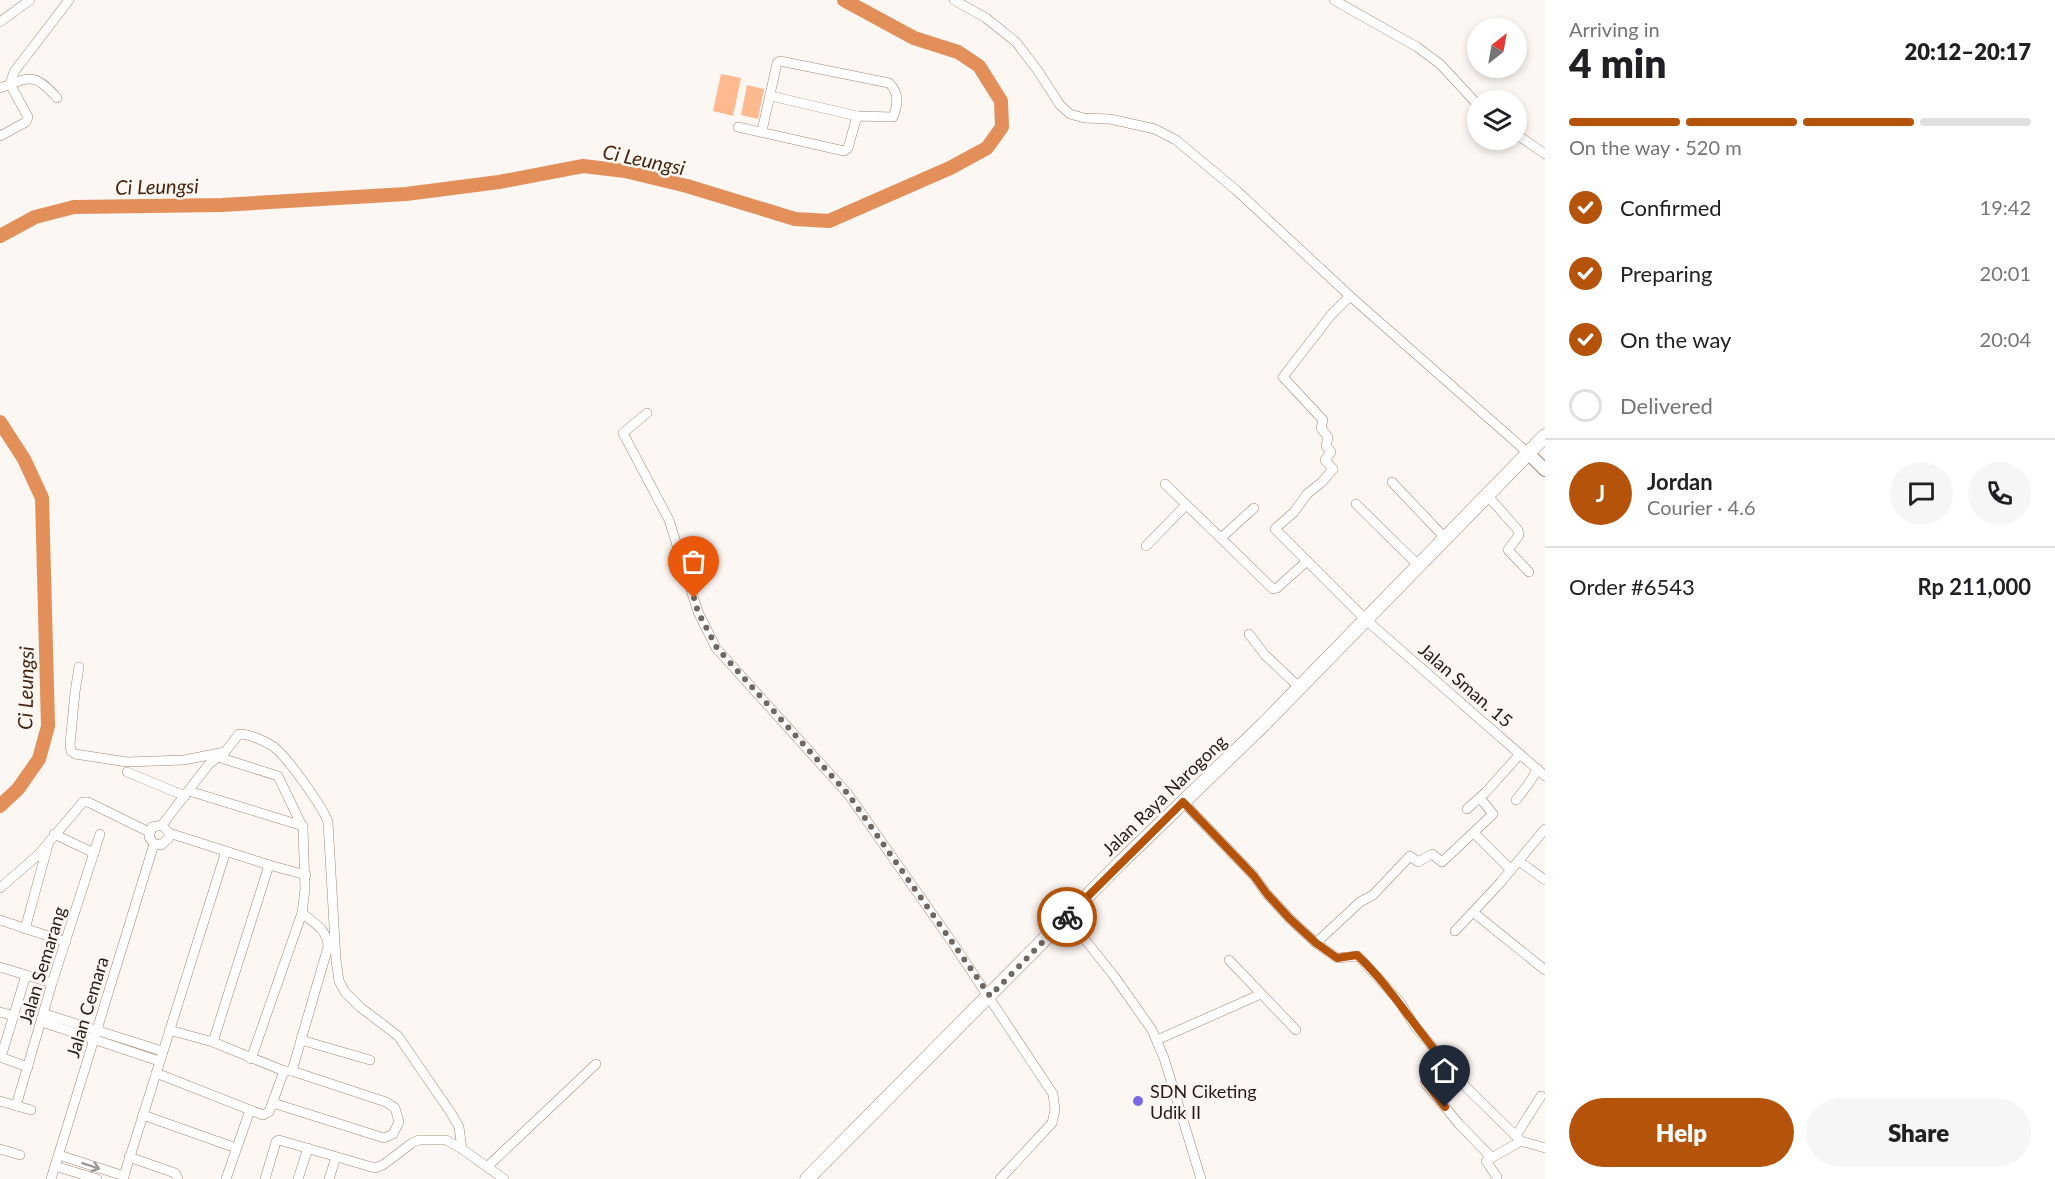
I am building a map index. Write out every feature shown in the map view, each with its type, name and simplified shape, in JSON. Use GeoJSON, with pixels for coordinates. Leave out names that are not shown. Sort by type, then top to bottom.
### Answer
{"type":"FeatureCollection","features":[{"type":"Feature","properties":{"kind":"main road","name":"Jalan Raya Narogong"},"geometry":{"type":"LineString","coordinates":[[807,1179],[1299,687],[1545,436]]}},
{"type":"Feature","properties":{"kind":"street"},"geometry":{"type":"LineString","coordinates":[[0,22],[30,0]]}},
{"type":"Feature","properties":{"kind":"street"},"geometry":{"type":"LineString","coordinates":[[0,136],[26,123],[28,117],[10,84],[14,72],[69,0]]}},
{"type":"Feature","properties":{"kind":"street"},"geometry":{"type":"LineString","coordinates":[[954,0],[986,18],[1016,42],[1038,70],[1064,110],[1084,118],[1110,119],[1155,129],[1176,140],[1236,190],[1350,296],[1545,470]]}},
{"type":"Feature","properties":{"kind":"street"},"geometry":{"type":"LineString","coordinates":[[1334,0],[1417,47],[1440,64],[1467,93]]}},
{"type":"Feature","properties":{"kind":"street"},"geometry":{"type":"LineString","coordinates":[[762,131],[777,63],[781,61],[889,83],[895,88],[897,94],[893,117],[857,116],[771,96]]}},
{"type":"Feature","properties":{"kind":"street"},"geometry":{"type":"LineString","coordinates":[[0,88],[24,78],[32,78],[44,84],[57,98]]}},
{"type":"Feature","properties":{"kind":"street"},"geometry":{"type":"LineString","coordinates":[[738,127],[844,151],[848,148],[857,116]]}},
{"type":"Feature","properties":{"kind":"street"},"geometry":{"type":"LineString","coordinates":[[1527,142],[1545,154]]}},
{"type":"Feature","properties":{"kind":"street","name":"Jalan Sman. 15"},"geometry":{"type":"LineString","coordinates":[[1350,296],[1330,315],[1283,375],[1323,420],[1321,428],[1328,437],[1326,446],[1331,452],[1325,460],[1333,469],[1322,482],[1306,494],[1294,512],[1275,529],[1365,619],[1541,773]]}},
{"type":"Feature","properties":{"kind":"street"},"geometry":{"type":"LineString","coordinates":[[647,413],[624,433],[669,520],[698,612],[714,643],[848,794],[990,996],[1053,1094],[1055,1110],[1052,1123],[1000,1179]]}},
{"type":"Feature","properties":{"kind":"street"},"geometry":{"type":"LineString","coordinates":[[1392,482],[1445,538]]}},
{"type":"Feature","properties":{"kind":"street"},"geometry":{"type":"LineString","coordinates":[[1165,484],[1273,589],[1277,588],[1306,561]]}},
{"type":"Feature","properties":{"kind":"street"},"geometry":{"type":"LineString","coordinates":[[1487,495],[1518,530],[1519,536],[1509,547],[1509,552],[1529,572]]}},
{"type":"Feature","properties":{"kind":"street"},"geometry":{"type":"LineString","coordinates":[[1356,504],[1418,565]]}},
{"type":"Feature","properties":{"kind":"street"},"geometry":{"type":"LineString","coordinates":[[1146,546],[1186,505]]}},
{"type":"Feature","properties":{"kind":"street"},"geometry":{"type":"LineString","coordinates":[[1221,538],[1254,508]]}},
{"type":"Feature","properties":{"kind":"street"},"geometry":{"type":"LineString","coordinates":[[1249,634],[1265,655],[1299,687]]}},
{"type":"Feature","properties":{"kind":"street"},"geometry":{"type":"LineString","coordinates":[[79,667],[70,749],[75,754],[127,762],[184,760],[225,752],[230,748],[236,736],[244,734],[272,746],[282,756],[320,806],[328,822],[339,981],[350,998],[401,1040],[455,1120],[462,1136],[462,1149]]}},
{"type":"Feature","properties":{"kind":"street"},"geometry":{"type":"LineString","coordinates":[[1467,808],[1480,798],[1520,754]]}},
{"type":"Feature","properties":{"kind":"street"},"geometry":{"type":"LineString","coordinates":[[251,1059],[302,913],[306,875],[303,826],[278,776],[222,757],[212,759],[187,794],[166,829],[166,843],[154,844],[149,837],[149,832],[152,827],[166,829],[226,851],[306,875]]}},
{"type":"Feature","properties":{"kind":"street"},"geometry":{"type":"LineString","coordinates":[[127,772],[187,794],[303,826]]}},
{"type":"Feature","properties":{"kind":"street"},"geometry":{"type":"LineString","coordinates":[[1516,800],[1541,773]]}},
{"type":"Feature","properties":{"kind":"street"},"geometry":{"type":"LineString","coordinates":[[1316,943],[1360,902],[1373,895],[1410,856],[1418,862],[1432,854],[1442,862],[1493,814],[1480,798]]}},
{"type":"Feature","properties":{"kind":"street"},"geometry":{"type":"LineString","coordinates":[[0,888],[21,871],[80,804],[86,802],[149,832]]}},
{"type":"Feature","properties":{"kind":"street"},"geometry":{"type":"LineString","coordinates":[[1183,802],[1230,857],[1254,876],[1267,894],[1316,943],[1337,958],[1358,956],[1400,1002],[1414,1025],[1467,1088],[1519,1138],[1545,1148]]}},
{"type":"Feature","properties":{"kind":"street"},"geometry":{"type":"LineString","coordinates":[[1455,931],[1545,829]]}},
{"type":"Feature","properties":{"kind":"street"},"geometry":{"type":"LineString","coordinates":[[1474,833],[1511,870]]}},
{"type":"Feature","properties":{"kind":"street","name":"Jalan Semarang"},"geometry":{"type":"LineString","coordinates":[[15,1106],[100,834]]}},
{"type":"Feature","properties":{"kind":"street"},"geometry":{"type":"LineString","coordinates":[[52,837],[94,853]]}},
{"type":"Feature","properties":{"kind":"street"},"geometry":{"type":"LineString","coordinates":[[25,929],[52,837]]}},
{"type":"Feature","properties":{"kind":"street","name":"Jalan Cemara"},"geometry":{"type":"LineString","coordinates":[[51,1179],[154,844]]}},
{"type":"Feature","properties":{"kind":"street"},"geometry":{"type":"LineString","coordinates":[[59,1155],[123,1177],[226,851]]}},
{"type":"Feature","properties":{"kind":"street"},"geometry":{"type":"LineString","coordinates":[[1519,861],[1545,880]]}},
{"type":"Feature","properties":{"kind":"street"},"geometry":{"type":"LineString","coordinates":[[213,1042],[269,865]]}},
{"type":"Feature","properties":{"kind":"street"},"geometry":{"type":"LineString","coordinates":[[1473,912],[1545,970]]}},
{"type":"Feature","properties":{"kind":"street"},"geometry":{"type":"LineString","coordinates":[[156,1073],[266,1115],[301,1040],[328,947],[325,933],[302,913]]}},
{"type":"Feature","properties":{"kind":"street"},"geometry":{"type":"LineString","coordinates":[[1067,917],[1114,976],[1156,1040],[1164,1058],[1201,1179]]}},
{"type":"Feature","properties":{"kind":"street"},"geometry":{"type":"LineString","coordinates":[[0,920],[66,942]]}},
{"type":"Feature","properties":{"kind":"street"},"geometry":{"type":"LineString","coordinates":[[1229,960],[1296,1030]]}},
{"type":"Feature","properties":{"kind":"street"},"geometry":{"type":"LineString","coordinates":[[0,967],[52,983]]}},
{"type":"Feature","properties":{"kind":"street"},"geometry":{"type":"LineString","coordinates":[[26,975],[1,1057],[28,1067]]}},
{"type":"Feature","properties":{"kind":"street"},"geometry":{"type":"LineString","coordinates":[[1156,1040],[1261,994]]}},
{"type":"Feature","properties":{"kind":"street"},"geometry":{"type":"LineString","coordinates":[[0,1012],[14,1016]]}},
{"type":"Feature","properties":{"kind":"street"},"geometry":{"type":"LineString","coordinates":[[43,1018],[160,1056]]}},
{"type":"Feature","properties":{"kind":"street"},"geometry":{"type":"LineString","coordinates":[[169,1030],[213,1042],[251,1059],[386,1102],[394,1108],[399,1122],[393,1134],[384,1138],[273,1103]]}},
{"type":"Feature","properties":{"kind":"street"},"geometry":{"type":"LineString","coordinates":[[301,1040],[370,1060]]}},
{"type":"Feature","properties":{"kind":"street"},"geometry":{"type":"LineString","coordinates":[[1439,1055],[1425,1079],[1426,1084],[1459,1124],[1492,1158]]}},
{"type":"Feature","properties":{"kind":"street"},"geometry":{"type":"LineString","coordinates":[[488,1166],[596,1064]]}},
{"type":"Feature","properties":{"kind":"street"},"geometry":{"type":"LineString","coordinates":[[1497,1177],[1486,1161],[1519,1138],[1541,1096]]}},
{"type":"Feature","properties":{"kind":"street"},"geometry":{"type":"LineString","coordinates":[[0,1101],[31,1110]]}},
{"type":"Feature","properties":{"kind":"street"},"geometry":{"type":"LineString","coordinates":[[226,1179],[250,1110]]}},
{"type":"Feature","properties":{"kind":"street"},"geometry":{"type":"LineString","coordinates":[[143,1115],[236,1148]]}},
{"type":"Feature","properties":{"kind":"street"},"geometry":{"type":"LineString","coordinates":[[265,1179],[279,1140],[375,1168],[419,1140],[449,1140],[504,1179]]}},
{"type":"Feature","properties":{"kind":"street"},"geometry":{"type":"LineString","coordinates":[[298,1179],[308,1148]]}},
{"type":"Feature","properties":{"kind":"street"},"geometry":{"type":"LineString","coordinates":[[0,1160],[2,1149],[20,1155]]}},
{"type":"Feature","properties":{"kind":"street"},"geometry":{"type":"LineString","coordinates":[[129,1157],[175,1173],[178,1179]]}},
{"type":"Feature","properties":{"kind":"street"},"geometry":{"type":"LineString","coordinates":[[328,1179],[336,1157]]}},
{"type":"Feature","properties":{"kind":"street"},"geometry":{"type":"LineString","coordinates":[[56,1166],[97,1179]]}},
{"type":"Feature","properties":{"kind":"shaded area"},"geometry":{"type":"Polygon","coordinates":[[[721,74],[741,78],[733,116],[713,111],[721,74]]]}},
{"type":"Feature","properties":{"kind":"shaded area"},"geometry":{"type":"Polygon","coordinates":[[[747,85],[764,89],[758,119],[741,115],[747,85]]]}},
{"type":"Feature","properties":{"kind":"waterway","name":"Ci Leungsi"},"geometry":{"type":"LineString","coordinates":[[0,236],[35,217],[74,207],[222,205],[406,194],[499,182],[583,166],[625,171],[687,186],[795,219],[829,221],[950,168],[987,148],[1002,127],[1001,101],[979,66],[958,52],[914,38],[844,0]]}},
{"type":"Feature","properties":{"kind":"waterway","name":"Ci Leungsi"},"geometry":{"type":"LineString","coordinates":[[0,422],[24,459],[42,498],[48,726],[39,759],[18,789],[0,806]]}},
{"type":"Feature","properties":{"kind":"way so far"},"geometry":{"type":"LineString","coordinates":[[694,598],[705,628],[717,648],[848,794],[990,996],[1067,917]]}},
{"type":"Feature","properties":{"kind":"place","name":"SDN Ciketing Udik II"},"geometry":{"type":"Point","coordinates":[1138,1101]}},
{"type":"Feature","properties":{"kind":"route"},"geometry":{"type":"LineString","coordinates":[[1067,917],[1183,802],[1254,876],[1278,907],[1316,943],[1337,958],[1357,955],[1388,988],[1439,1055],[1425,1081],[1445,1107]]}}]}
